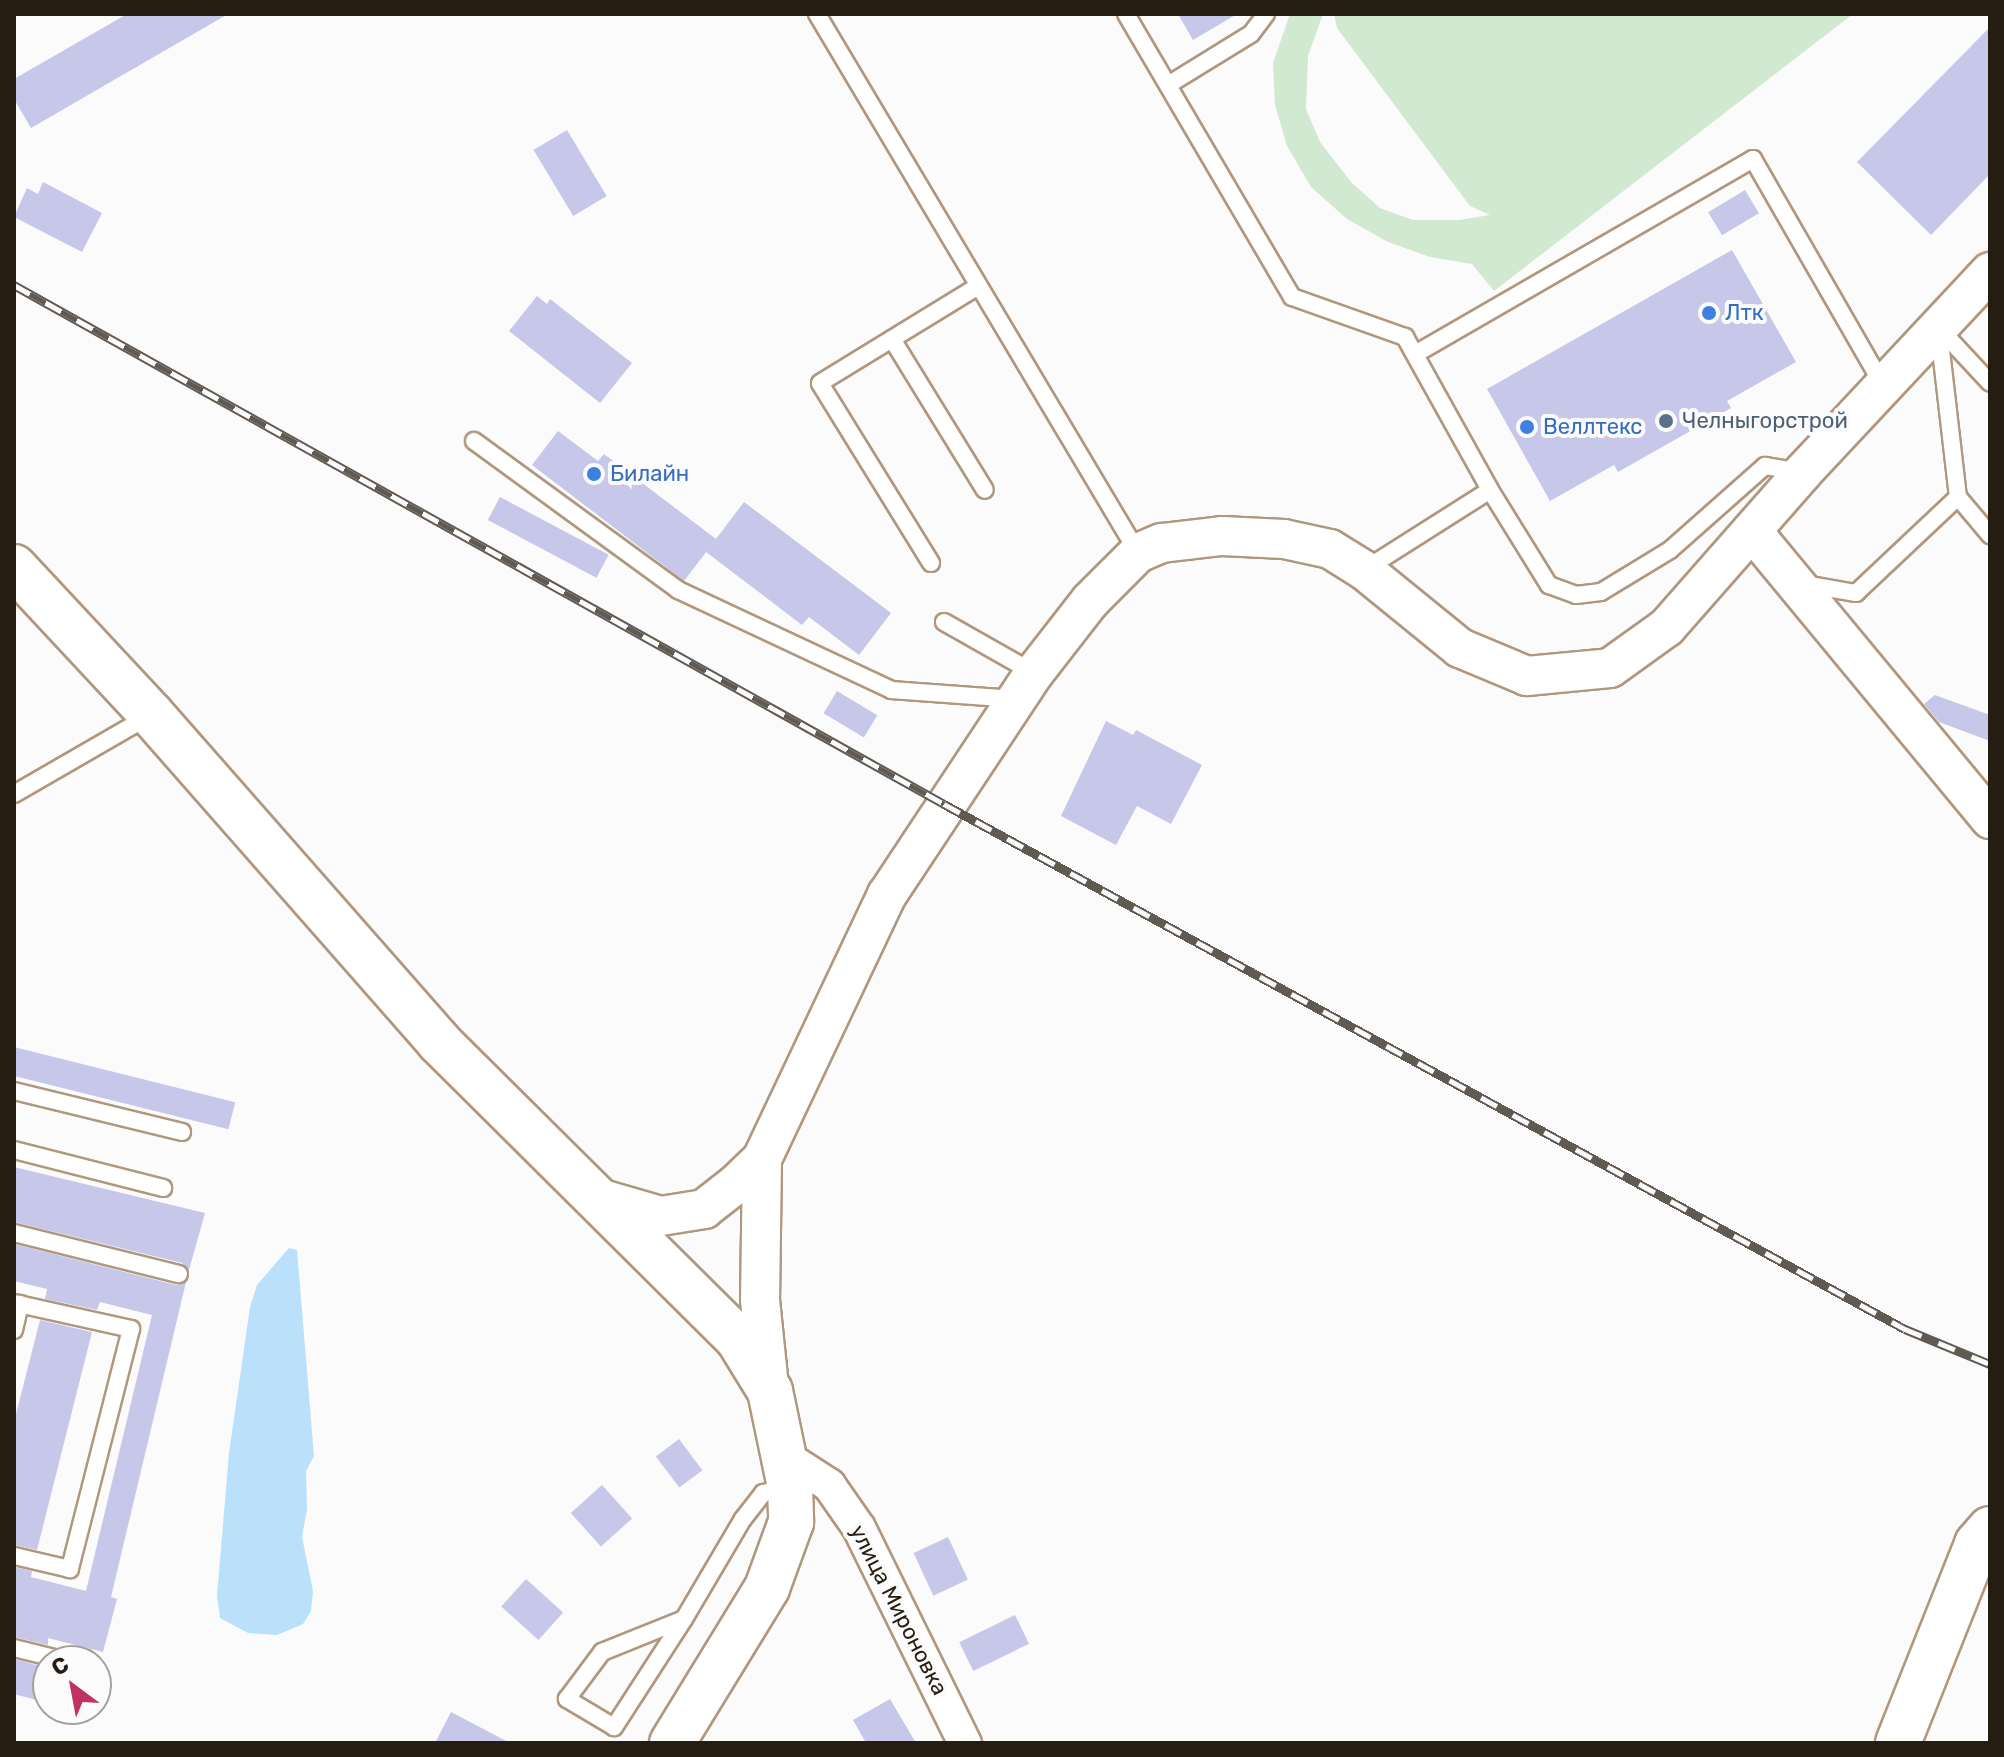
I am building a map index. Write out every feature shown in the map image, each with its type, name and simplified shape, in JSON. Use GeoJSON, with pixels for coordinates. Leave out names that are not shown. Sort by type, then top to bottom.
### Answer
{"type":"FeatureCollection","features":[{"type":"Feature","properties":{"kind":"main road"},"geometry":{"type":"LineString","coordinates":[[14,567],[152,715],[439,1042],[521,1126],[602,1199],[738,1339],[770,1391],[787,1471],[791,1522],[767,1588],[672,1743]]}},
{"type":"Feature","properties":{"kind":"main road"},"geometry":{"type":"LineString","coordinates":[[1898,1743],[1977,1544],[1990,1529]]}},
{"type":"Feature","properties":{"kind":"street"},"geometry":{"type":"LineString","coordinates":[[602,1199],[661,1216],[704,1209],[762,1159],[887,895],[1025,686],[1090,601],[1138,553],[1162,543],[1222,536],[1284,539],[1330,549],[1364,570],[1460,648],[1527,676],[1610,668],[1667,627],[1803,472],[1990,272]]}},
{"type":"Feature","properties":{"kind":"street"},"geometry":{"type":"LineString","coordinates":[[1752,531],[1990,819]]}},
{"type":"Feature","properties":{"kind":"street"},"geometry":{"type":"LineString","coordinates":[[762,1159],[760,1300],[770,1391]]}},
{"type":"Feature","properties":{"kind":"street","name":"улица Мироновка"},"geometry":{"type":"LineString","coordinates":[[787,1471],[829,1485],[859,1528],[965,1743]]}},
{"type":"Feature","properties":{"kind":"lane"},"geometry":{"type":"LineString","coordinates":[[817,14],[1138,553]]}},
{"type":"Feature","properties":{"kind":"lane"},"geometry":{"type":"LineString","coordinates":[[1126,14],[1292,297],[1405,337],[1417,353],[1490,490],[1549,585],[1576,595],[1601,592],[1670,550],[1765,466],[1803,472]]}},
{"type":"Feature","properties":{"kind":"lane"},"geometry":{"type":"LineString","coordinates":[[1168,85],[1251,34],[1266,14]]}},
{"type":"Feature","properties":{"kind":"lane"},"geometry":{"type":"LineString","coordinates":[[1417,353],[1753,159],[1883,385]]}},
{"type":"Feature","properties":{"kind":"lane"},"geometry":{"type":"LineString","coordinates":[[931,563],[820,383],[978,286]]}},
{"type":"Feature","properties":{"kind":"lane"},"geometry":{"type":"LineString","coordinates":[[1938,327],[1990,383]]}},
{"type":"Feature","properties":{"kind":"lane"},"geometry":{"type":"LineString","coordinates":[[1938,327],[1958,497],[1990,535]]}},
{"type":"Feature","properties":{"kind":"lane"},"geometry":{"type":"LineString","coordinates":[[892,339],[985,490]]}},
{"type":"Feature","properties":{"kind":"lane"},"geometry":{"type":"LineString","coordinates":[[474,441],[678,590],[891,690],[1025,686]]}},
{"type":"Feature","properties":{"kind":"lane"},"geometry":{"type":"LineString","coordinates":[[1364,570],[1490,490]]}},
{"type":"Feature","properties":{"kind":"lane"},"geometry":{"type":"LineString","coordinates":[[1795,582],[1856,593],[1958,497]]}},
{"type":"Feature","properties":{"kind":"lane"},"geometry":{"type":"LineString","coordinates":[[944,622],[1025,686]]}},
{"type":"Feature","properties":{"kind":"lane"},"geometry":{"type":"LineString","coordinates":[[14,794],[152,715]]}},
{"type":"Feature","properties":{"kind":"lane"},"geometry":{"type":"LineString","coordinates":[[14,1091],[182,1132]]}},
{"type":"Feature","properties":{"kind":"lane"},"geometry":{"type":"LineString","coordinates":[[14,1150],[163,1188]]}},
{"type":"Feature","properties":{"kind":"lane"},"geometry":{"type":"LineString","coordinates":[[14,1233],[179,1274]]}},
{"type":"Feature","properties":{"kind":"lane"},"geometry":{"type":"LineString","coordinates":[[14,1330],[17,1304],[131,1329],[70,1569],[14,1556]]}},
{"type":"Feature","properties":{"kind":"lane"},"geometry":{"type":"LineString","coordinates":[[684,1619],[602,1652],[567,1699],[614,1727],[684,1619],[743,1519],[763,1493],[787,1471]]}},
{"type":"Feature","properties":{"kind":"green space"},"geometry":{"type":"Polygon","coordinates":[[[1290,14],[1323,14],[1308,56],[1306,109],[1320,142],[1351,182],[1380,208],[1413,220],[1459,220],[1490,215],[1470,206],[1337,28],[1334,14],[1853,14],[1494,291],[1472,264],[1430,257],[1388,242],[1347,219],[1311,187],[1287,146],[1275,105],[1273,63],[1290,14]]]}},
{"type":"Feature","properties":{"kind":"water"},"geometry":{"type":"Polygon","coordinates":[[[289,1248],[297,1250],[314,1456],[306,1471],[307,1509],[302,1537],[313,1591],[311,1611],[303,1624],[277,1635],[248,1633],[220,1618],[217,1596],[229,1453],[250,1307],[257,1285],[289,1248]]]}},
{"type":"Feature","properties":{"kind":"building"},"geometry":{"type":"Polygon","coordinates":[[[127,14],[228,14],[31,128],[14,99],[14,79],[127,14]]]}},
{"type":"Feature","properties":{"kind":"building"},"geometry":{"type":"Polygon","coordinates":[[[1178,14],[1237,14],[1193,40],[1178,14]]]}},
{"type":"Feature","properties":{"kind":"building"},"geometry":{"type":"Polygon","coordinates":[[[1990,27],[1990,174],[1931,235],[1857,162],[1990,27]]]}},
{"type":"Feature","properties":{"kind":"building"},"geometry":{"type":"Polygon","coordinates":[[[567,130],[607,196],[573,216],[534,150],[567,130]]]}},
{"type":"Feature","properties":{"kind":"building"},"geometry":{"type":"Polygon","coordinates":[[[43,182],[102,213],[82,252],[14,217],[27,188],[38,194],[43,182]]]}},
{"type":"Feature","properties":{"kind":"building"},"geometry":{"type":"Polygon","coordinates":[[[1745,190],[1759,213],[1722,235],[1708,212],[1745,190]]]}},
{"type":"Feature","properties":{"kind":"building"},"geometry":{"type":"Polygon","coordinates":[[[1732,250],[1796,362],[1727,401],[1731,408],[1618,472],[1614,465],[1550,501],[1487,389],[1732,250]]]}},
{"type":"Feature","properties":{"kind":"building"},"geometry":{"type":"Polygon","coordinates":[[[537,296],[547,304],[550,299],[632,363],[600,403],[509,331],[537,296]]]}},
{"type":"Feature","properties":{"kind":"building"},"geometry":{"type":"Polygon","coordinates":[[[558,431],[598,461],[604,454],[716,539],[684,581],[532,465],[558,431]]]}},
{"type":"Feature","properties":{"kind":"building"},"geometry":{"type":"Polygon","coordinates":[[[500,497],[609,555],[596,578],[488,520],[500,497]]]}},
{"type":"Feature","properties":{"kind":"building"},"geometry":{"type":"Polygon","coordinates":[[[744,502],[891,613],[859,655],[809,617],[802,625],[706,552],[744,502]]]}},
{"type":"Feature","properties":{"kind":"building"},"geometry":{"type":"Polygon","coordinates":[[[837,691],[877,715],[864,737],[824,713],[837,691]]]}},
{"type":"Feature","properties":{"kind":"building"},"geometry":{"type":"Polygon","coordinates":[[[1935,695],[1990,715],[1990,741],[1939,722],[1924,704],[1935,695]]]}},
{"type":"Feature","properties":{"kind":"building"},"geometry":{"type":"Polygon","coordinates":[[[1106,721],[1133,735],[1136,730],[1202,765],[1171,824],[1137,806],[1116,845],[1061,816],[1106,721]]]}},
{"type":"Feature","properties":{"kind":"building"},"geometry":{"type":"Polygon","coordinates":[[[14,1047],[235,1102],[228,1129],[14,1076],[14,1047]]]}},
{"type":"Feature","properties":{"kind":"building"},"geometry":{"type":"Polygon","coordinates":[[[14,1167],[205,1213],[189,1270],[182,1263],[14,1222],[14,1167]]]}},
{"type":"Feature","properties":{"kind":"building"},"geometry":{"type":"Polygon","coordinates":[[[14,1244],[176,1285],[186,1282],[111,1597],[117,1599],[105,1645],[76,1645],[48,1638],[48,1645],[14,1637],[14,1567],[32,1571],[31,1577],[86,1591],[152,1315],[100,1302],[97,1310],[45,1299],[47,1289],[14,1281],[14,1244]]]}},
{"type":"Feature","properties":{"kind":"building"},"geometry":{"type":"Polygon","coordinates":[[[40,1320],[92,1332],[37,1550],[14,1545],[14,1422],[40,1320]]]}},
{"type":"Feature","properties":{"kind":"building"},"geometry":{"type":"Polygon","coordinates":[[[679,1439],[702,1470],[679,1488],[656,1456],[679,1439]]]}},
{"type":"Feature","properties":{"kind":"building"},"geometry":{"type":"Polygon","coordinates":[[[602,1485],[632,1518],[601,1547],[571,1513],[602,1485]]]}},
{"type":"Feature","properties":{"kind":"building"},"geometry":{"type":"Polygon","coordinates":[[[948,1537],[968,1580],[933,1596],[914,1553],[948,1537]]]}},
{"type":"Feature","properties":{"kind":"building"},"geometry":{"type":"Polygon","coordinates":[[[526,1579],[563,1612],[538,1640],[501,1606],[526,1579]]]}},
{"type":"Feature","properties":{"kind":"building"},"geometry":{"type":"Polygon","coordinates":[[[1015,1615],[1029,1644],[973,1671],[959,1642],[1015,1615]]]}},
{"type":"Feature","properties":{"kind":"building"},"geometry":{"type":"Polygon","coordinates":[[[14,1659],[32,1664],[32,1699],[14,1694],[14,1659]]]}},
{"type":"Feature","properties":{"kind":"building"},"geometry":{"type":"Polygon","coordinates":[[[890,1699],[916,1743],[866,1743],[853,1720],[890,1699]]]}},
{"type":"Feature","properties":{"kind":"building"},"geometry":{"type":"Polygon","coordinates":[[[451,1712],[510,1743],[435,1743],[451,1712]]]}},
{"type":"Feature","properties":{"kind":"railway"},"geometry":{"type":"LineString","coordinates":[[14,285],[944,804],[1905,1329],[1990,1364]]}},
{"type":"Feature","properties":{"kind":"place","name":"Лтк"},"geometry":{"type":"Point","coordinates":[1709,313]}},
{"type":"Feature","properties":{"kind":"place","name":"Челныгорстрой"},"geometry":{"type":"Point","coordinates":[1666,421]}},
{"type":"Feature","properties":{"kind":"place","name":"Веллтекс"},"geometry":{"type":"Point","coordinates":[1527,427]}},
{"type":"Feature","properties":{"kind":"place","name":"Билайн"},"geometry":{"type":"Point","coordinates":[594,474]}}]}
